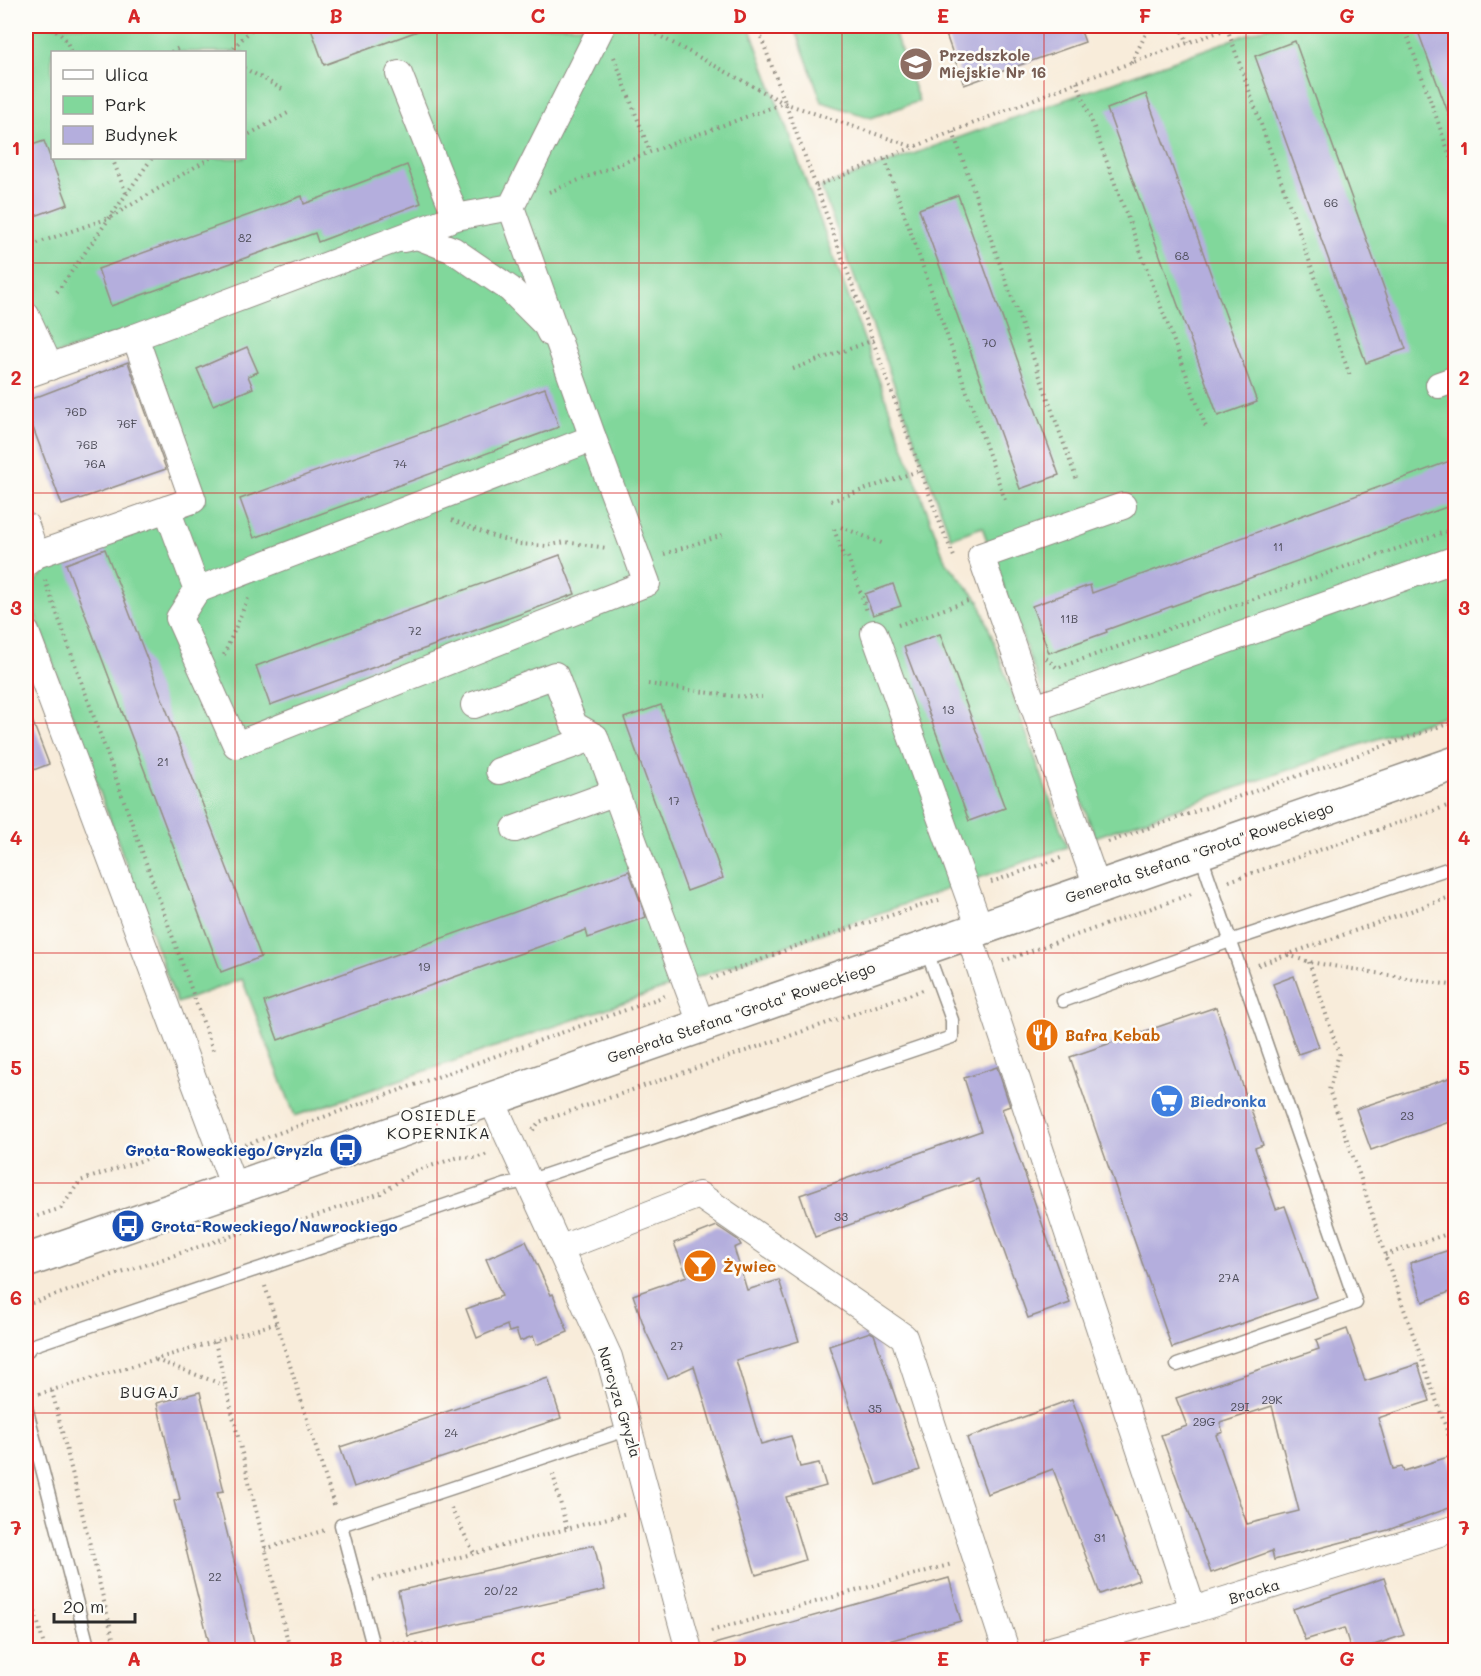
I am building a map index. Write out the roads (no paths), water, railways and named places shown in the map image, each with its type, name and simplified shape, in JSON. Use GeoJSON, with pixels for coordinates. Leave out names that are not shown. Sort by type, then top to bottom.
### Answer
{"type":"FeatureCollection","features":[{"type":"Feature","properties":{"kind":"street"},"geometry":{"type":"LineString","coordinates":[[592,438],[197,590],[179,618],[236,745],[647,583],[592,438],[512,207],[603,26]]}},
{"type":"Feature","properties":{"kind":"street"},"geometry":{"type":"LineString","coordinates":[[399,74],[456,217]]}},
{"type":"Feature","properties":{"kind":"street"},"geometry":{"type":"LineString","coordinates":[[26,375],[135,337],[456,217],[512,207]]}},
{"type":"Feature","properties":{"kind":"street"},"geometry":{"type":"LineString","coordinates":[[391,242],[417,236],[453,250],[510,289],[546,325],[568,368]]}},
{"type":"Feature","properties":{"kind":"street"},"geometry":{"type":"LineString","coordinates":[[27,324],[50,367]]}},
{"type":"Feature","properties":{"kind":"street"},"geometry":{"type":"LineString","coordinates":[[26,526],[31,559],[193,500],[135,337]]}},
{"type":"Feature","properties":{"kind":"street"},"geometry":{"type":"LineString","coordinates":[[1097,887],[1035,708],[985,595],[981,556],[1123,506]]}},
{"type":"Feature","properties":{"kind":"street"},"geometry":{"type":"LineString","coordinates":[[167,509],[197,590]]}},
{"type":"Feature","properties":{"kind":"street"},"geometry":{"type":"LineString","coordinates":[[1035,708],[1455,559]]}},
{"type":"Feature","properties":{"kind":"street"},"geometry":{"type":"LineString","coordinates":[[26,632],[235,1190]]}},
{"type":"Feature","properties":{"kind":"street"},"geometry":{"type":"LineString","coordinates":[[874,633],[974,930],[1115,1380],[1193,1610]]}},
{"type":"Feature","properties":{"kind":"street"},"geometry":{"type":"LineString","coordinates":[[474,705],[555,675],[574,725],[595,736],[702,1026]]}},
{"type":"Feature","properties":{"kind":"street"},"geometry":{"type":"LineString","coordinates":[[499,771],[595,736]]}},
{"type":"Feature","properties":{"kind":"street","name":"Generała Stefana \"Grota\" Roweckiego"},"geometry":{"type":"LineString","coordinates":[[26,1261],[1455,763]]}},
{"type":"Feature","properties":{"kind":"street"},"geometry":{"type":"LineString","coordinates":[[515,829],[616,792]]}},
{"type":"Feature","properties":{"kind":"street","name":"Narcyza Gryzla"},"geometry":{"type":"LineString","coordinates":[[491,1099],[609,1357],[629,1429],[697,1642]]}},
{"type":"Feature","properties":{"kind":"street"},"geometry":{"type":"LineString","coordinates":[[559,1249],[699,1195],[904,1337],[1005,1650]]}},
{"type":"Feature","properties":{"kind":"street","name":"Bracka"},"geometry":{"type":"LineString","coordinates":[[1051,1650],[1193,1610],[1455,1528]]}},
{"type":"Feature","properties":{"kind":"lane"},"geometry":{"type":"LineString","coordinates":[[1177,1365],[1356,1303],[1199,851]]}},
{"type":"Feature","properties":{"kind":"lane"},"geometry":{"type":"LineString","coordinates":[[1063,1001],[1455,866]]}},
{"type":"Feature","properties":{"kind":"lane"},"geometry":{"type":"LineString","coordinates":[[26,1353],[31,1346],[952,1037],[952,1020],[926,948]]}},
{"type":"Feature","properties":{"kind":"lane"},"geometry":{"type":"LineString","coordinates":[[26,1407],[89,1650]]}},
{"type":"Feature","properties":{"kind":"lane"},"geometry":{"type":"LineString","coordinates":[[373,1645],[341,1525],[629,1429]]}},
{"type":"Feature","properties":{"kind":"place","name":"Przedszkole Miejskie Nr 16"},"geometry":{"type":"Point","coordinates":[916,64]}},
{"type":"Feature","properties":{"kind":"place","name":"Bafra Kebab"},"geometry":{"type":"Point","coordinates":[1042,1035]}},
{"type":"Feature","properties":{"kind":"place","name":"Biedronka"},"geometry":{"type":"Point","coordinates":[1167,1101]}},
{"type":"Feature","properties":{"kind":"place","name":"Grota-Roweckiego/Gryzla"},"geometry":{"type":"Point","coordinates":[346,1150]}},
{"type":"Feature","properties":{"kind":"place","name":"Grota-Roweckiego/Nawrockiego"},"geometry":{"type":"Point","coordinates":[128,1226]}},
{"type":"Feature","properties":{"kind":"place","name":"Żywiec"},"geometry":{"type":"Point","coordinates":[700,1266]}},
{"type":"Feature","properties":{"kind":"district","name":"OSIEDLE KOPERNIKA"},"geometry":{"type":"Point","coordinates":[439,1123]}},
{"type":"Feature","properties":{"kind":"district","name":"BUGAJ"},"geometry":{"type":"Point","coordinates":[150,1391]}}]}
